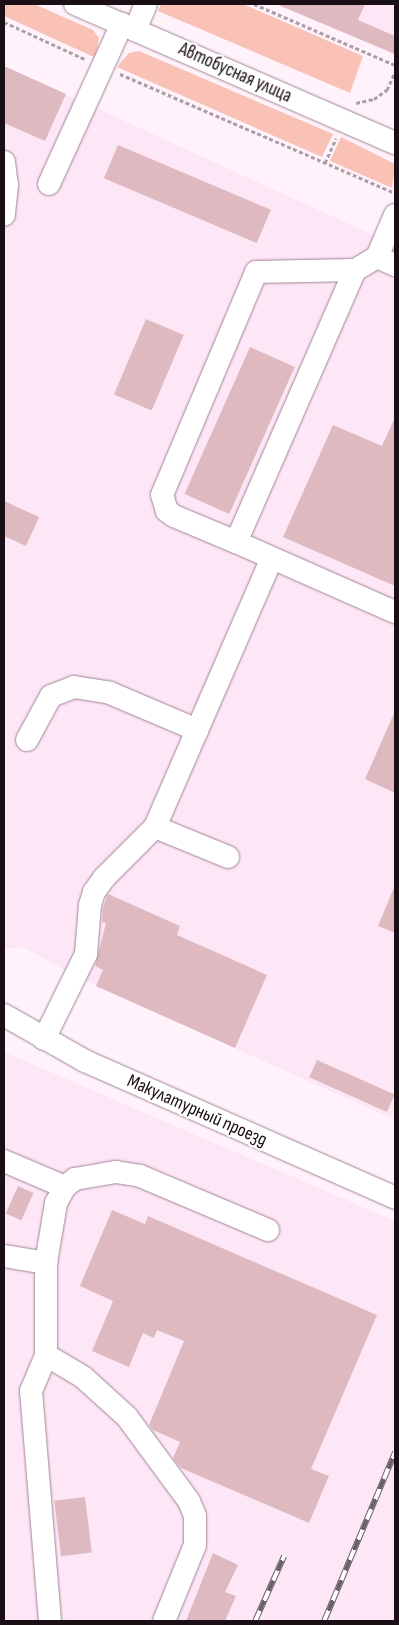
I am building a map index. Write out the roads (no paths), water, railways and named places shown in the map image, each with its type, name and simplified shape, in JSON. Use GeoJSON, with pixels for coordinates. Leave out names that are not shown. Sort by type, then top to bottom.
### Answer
{"type":"FeatureCollection","features":[{"type":"Feature","properties":{"kind":"street","name":"Автобусная улица"},"geometry":{"type":"LineString","coordinates":[[75,4],[394,140]]}},
{"type":"Feature","properties":{"kind":"street"},"geometry":{"type":"LineString","coordinates":[[49,184],[103,67],[128,27],[146,4]]}},
{"type":"Feature","properties":{"kind":"street"},"geometry":{"type":"LineString","coordinates":[[4,162],[7,193],[4,214]]}},
{"type":"Feature","properties":{"kind":"street"},"geometry":{"type":"LineString","coordinates":[[395,215],[386,261],[355,270],[256,272],[162,495],[167,511],[174,516],[395,612]]}},
{"type":"Feature","properties":{"kind":"street"},"geometry":{"type":"LineString","coordinates":[[236,542],[355,270]]}},
{"type":"Feature","properties":{"kind":"street"},"geometry":{"type":"LineString","coordinates":[[44,1039],[77,977],[86,954],[90,905],[94,892],[104,878],[155,827],[272,558]]}},
{"type":"Feature","properties":{"kind":"street"},"geometry":{"type":"LineString","coordinates":[[27,740],[51,696],[74,687],[110,693],[197,730]]}},
{"type":"Feature","properties":{"kind":"street"},"geometry":{"type":"LineString","coordinates":[[155,827],[228,857]]}},
{"type":"Feature","properties":{"kind":"street","name":"Макулатурный проезд"},"geometry":{"type":"LineString","coordinates":[[6,1024],[44,1039],[85,1061],[395,1198]]}},
{"type":"Feature","properties":{"kind":"street"},"geometry":{"type":"LineString","coordinates":[[4,1161],[65,1187]]}},
{"type":"Feature","properties":{"kind":"street"},"geometry":{"type":"LineString","coordinates":[[50,1621],[31,1391],[46,1355],[46,1263],[50,1224],[56,1203],[65,1187],[75,1179],[92,1173],[116,1172],[140,1176],[268,1230]]}},
{"type":"Feature","properties":{"kind":"street"},"geometry":{"type":"LineString","coordinates":[[4,1256],[46,1263]]}},
{"type":"Feature","properties":{"kind":"street"},"geometry":{"type":"LineString","coordinates":[[46,1355],[83,1377],[126,1417],[189,1501],[196,1516],[195,1545],[164,1621]]}},
{"type":"Feature","properties":{"kind":"railway"},"geometry":{"type":"LineString","coordinates":[[324,1621],[395,1452]]}},
{"type":"Feature","properties":{"kind":"railway"},"geometry":{"type":"LineString","coordinates":[[255,1621],[284,1556]]}}]}
